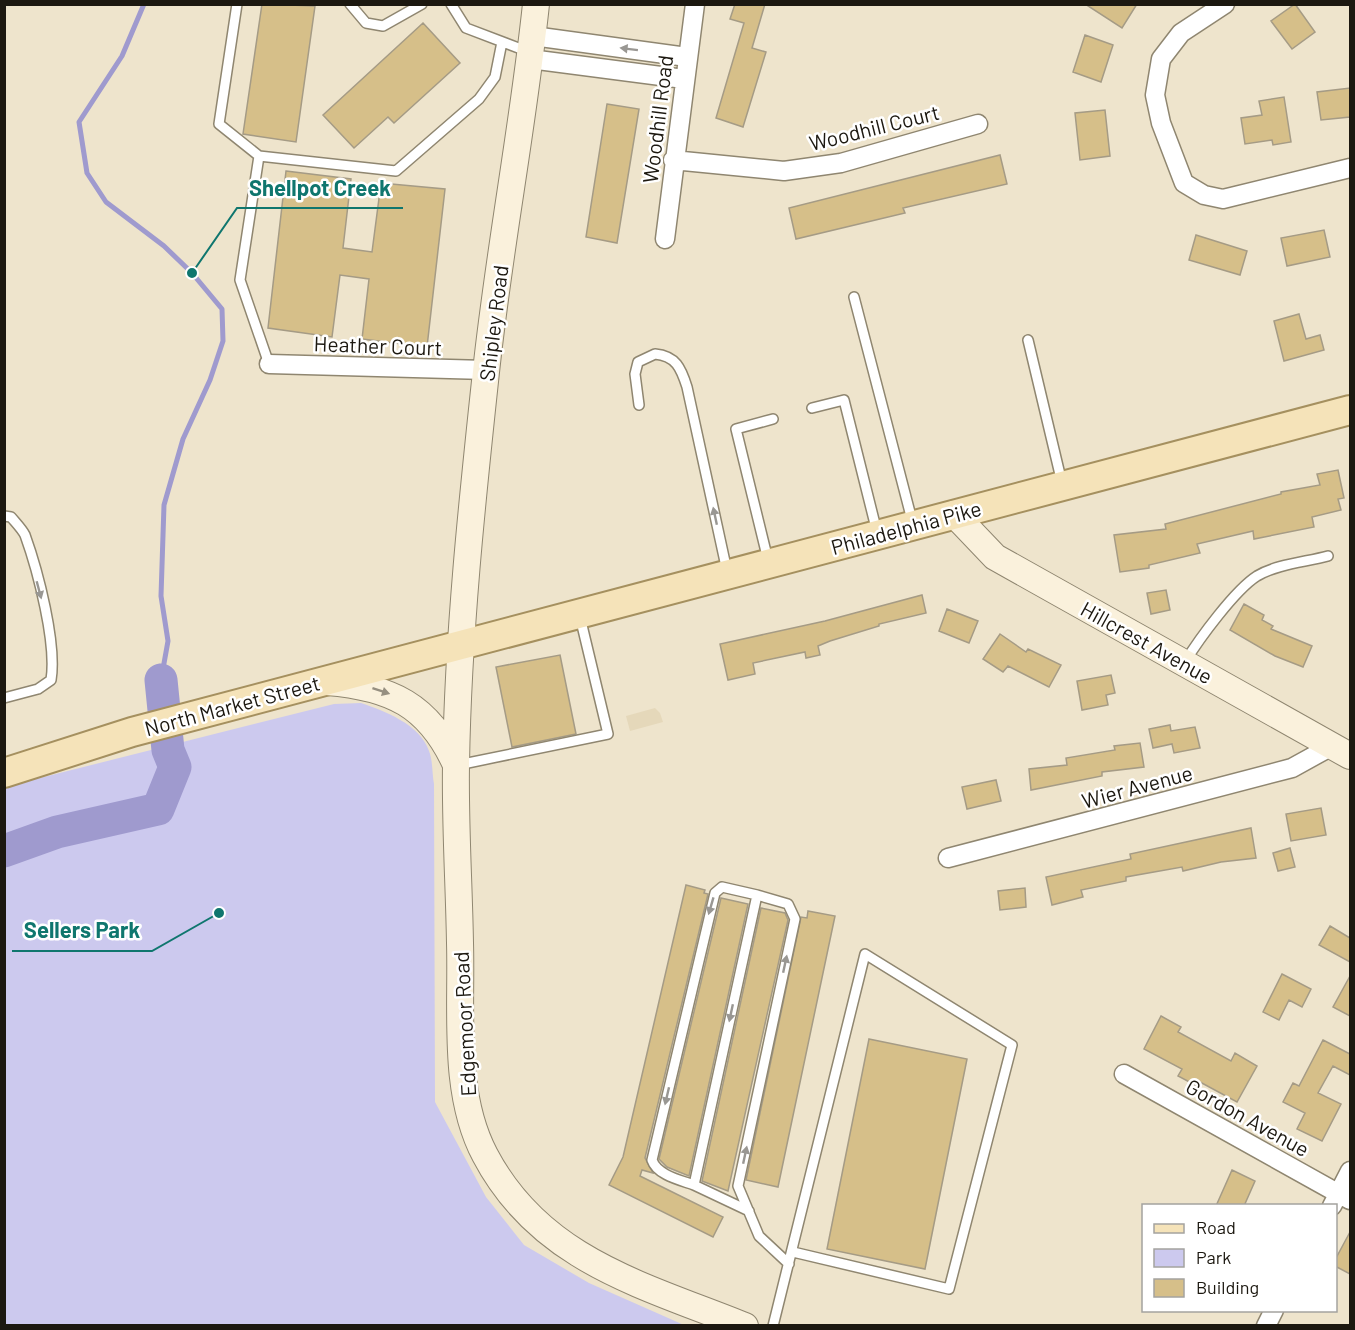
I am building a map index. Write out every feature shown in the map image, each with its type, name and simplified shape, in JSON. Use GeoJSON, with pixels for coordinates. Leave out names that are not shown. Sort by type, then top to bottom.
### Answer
{"type":"FeatureCollection","features":[{"type":"Feature","properties":{"kind":"main road","name":"Shipley Road"},"geometry":{"type":"LineString","coordinates":[[462,643],[486,370],[536,4]]}},
{"type":"Feature","properties":{"kind":"main road","name":"Philadelphia Pike"},"geometry":{"type":"LineString","coordinates":[[462,643],[1350,410]]}},
{"type":"Feature","properties":{"kind":"main road","name":"Hillcrest Avenue"},"geometry":{"type":"LineString","coordinates":[[954,514],[995,557],[1341,751]]}},
{"type":"Feature","properties":{"kind":"main road","name":"North Market Street"},"geometry":{"type":"LineString","coordinates":[[4,773],[132,732],[462,643]]}},
{"type":"Feature","properties":{"kind":"main road","name":"Edgemoor Road"},"geometry":{"type":"LineString","coordinates":[[462,643],[456,765],[462,1052],[465,1094],[484,1154],[512,1197],[527,1214],[541,1228],[574,1253],[612,1272],[745,1326]]}},
{"type":"Feature","properties":{"kind":"main road"},"geometry":{"type":"LineString","coordinates":[[323,681],[376,689],[415,708],[434,726],[456,765]]}},
{"type":"Feature","properties":{"kind":"street","name":"Woodhill Road"},"geometry":{"type":"LineString","coordinates":[[665,239],[673,160],[695,4]]}},
{"type":"Feature","properties":{"kind":"street"},"geometry":{"type":"LineString","coordinates":[[1226,4],[1181,33],[1161,59],[1155,95],[1159,114],[1184,183],[1204,195],[1223,199],[1350,168]]}},
{"type":"Feature","properties":{"kind":"street"},"geometry":{"type":"LineString","coordinates":[[531,49],[687,57]]}},
{"type":"Feature","properties":{"kind":"street"},"geometry":{"type":"LineString","coordinates":[[531,49],[684,79]]}},
{"type":"Feature","properties":{"kind":"street","name":"Woodhill Court"},"geometry":{"type":"LineString","coordinates":[[673,160],[784,171],[841,163],[978,124]]}},
{"type":"Feature","properties":{"kind":"street","name":"Heather Court"},"geometry":{"type":"LineString","coordinates":[[269,364],[486,370]]}},
{"type":"Feature","properties":{"kind":"street","name":"Wier Avenue"},"geometry":{"type":"LineString","coordinates":[[948,858],[1292,768],[1341,751]]}},
{"type":"Feature","properties":{"kind":"street","name":"Gordon Avenue"},"geometry":{"type":"LineString","coordinates":[[1124,1074],[1340,1199]]}},
{"type":"Feature","properties":{"kind":"street"},"geometry":{"type":"LineString","coordinates":[[1340,1199],[1350,1172]]}},
{"type":"Feature","properties":{"kind":"street"},"geometry":{"type":"LineString","coordinates":[[1266,1326],[1273,1312]]}},
{"type":"Feature","properties":{"kind":"lane"},"geometry":{"type":"LineString","coordinates":[[237,4],[219,124],[259,156],[396,171],[479,99],[495,77],[502,42]]}},
{"type":"Feature","properties":{"kind":"lane"},"geometry":{"type":"LineString","coordinates":[[350,4],[366,22],[383,26],[422,4]]}},
{"type":"Feature","properties":{"kind":"lane"},"geometry":{"type":"LineString","coordinates":[[451,4],[466,28],[502,42],[531,49]]}},
{"type":"Feature","properties":{"kind":"lane"},"geometry":{"type":"LineString","coordinates":[[259,156],[240,280],[269,364]]}},
{"type":"Feature","properties":{"kind":"lane"},"geometry":{"type":"LineString","coordinates":[[854,297],[913,525]]}},
{"type":"Feature","properties":{"kind":"lane"},"geometry":{"type":"LineString","coordinates":[[1028,340],[1062,486]]}},
{"type":"Feature","properties":{"kind":"lane"},"geometry":{"type":"LineString","coordinates":[[639,405],[635,389],[638,362],[646,356],[667,356],[681,368],[727,573]]}},
{"type":"Feature","properties":{"kind":"lane"},"geometry":{"type":"LineString","coordinates":[[812,408],[844,400],[878,534]]}},
{"type":"Feature","properties":{"kind":"lane"},"geometry":{"type":"LineString","coordinates":[[769,562],[736,429],[773,418]]}},
{"type":"Feature","properties":{"kind":"lane"},"geometry":{"type":"LineString","coordinates":[[4,516],[11,517],[24,533],[50,628],[54,663],[51,680],[38,689],[4,698]]}},
{"type":"Feature","properties":{"kind":"lane"},"geometry":{"type":"LineString","coordinates":[[1184,663],[1236,596],[1257,576],[1328,556]]}},
{"type":"Feature","properties":{"kind":"lane"},"geometry":{"type":"LineString","coordinates":[[456,765],[608,734],[579,612]]}},
{"type":"Feature","properties":{"kind":"lane"},"geometry":{"type":"LineString","coordinates":[[749,1211],[663,1173],[654,1166],[652,1160],[715,893],[722,887],[788,904],[795,919],[738,1186],[749,1211],[759,1236],[789,1264]]}},
{"type":"Feature","properties":{"kind":"lane"},"geometry":{"type":"LineString","coordinates":[[694,1185],[757,895]]}},
{"type":"Feature","properties":{"kind":"lane"},"geometry":{"type":"LineString","coordinates":[[773,1326],[865,954],[1012,1045],[949,1289],[792,1252]]}},
{"type":"Feature","properties":{"kind":"shaded area"},"geometry":{"type":"Polygon","coordinates":[[[655,708],[660,713],[663,722],[630,731],[626,716],[655,708]]]}},
{"type":"Feature","properties":{"kind":"green space"},"geometry":{"type":"Polygon","coordinates":[[[361,703],[410,726],[424,742],[431,759],[434,784],[435,1102],[486,1197],[524,1245],[589,1283],[684,1325],[5,1325],[4,787],[334,704],[361,703]]]}},
{"type":"Feature","properties":{"kind":"building"},"geometry":{"type":"Polygon","coordinates":[[[262,4],[315,6],[296,142],[243,134],[262,4]]]}},
{"type":"Feature","properties":{"kind":"building"},"geometry":{"type":"Polygon","coordinates":[[[735,4],[765,4],[752,48],[766,52],[743,127],[716,118],[744,23],[730,19],[735,4]]]}},
{"type":"Feature","properties":{"kind":"building"},"geometry":{"type":"Polygon","coordinates":[[[1085,4],[1137,4],[1122,28],[1085,4]]]}},
{"type":"Feature","properties":{"kind":"building"},"geometry":{"type":"Polygon","coordinates":[[[1295,4],[1315,32],[1292,49],[1271,21],[1295,4]]]}},
{"type":"Feature","properties":{"kind":"building"},"geometry":{"type":"Polygon","coordinates":[[[423,23],[460,63],[394,123],[388,117],[354,148],[323,115],[423,23]]]}},
{"type":"Feature","properties":{"kind":"building"},"geometry":{"type":"Polygon","coordinates":[[[1085,35],[1113,45],[1101,82],[1073,72],[1085,35]]]}},
{"type":"Feature","properties":{"kind":"building"},"geometry":{"type":"Polygon","coordinates":[[[1350,88],[1350,117],[1321,120],[1317,92],[1350,88]]]}},
{"type":"Feature","properties":{"kind":"building"},"geometry":{"type":"Polygon","coordinates":[[[1284,97],[1291,142],[1273,145],[1272,140],[1245,144],[1241,118],[1262,115],[1259,101],[1284,97]]]}},
{"type":"Feature","properties":{"kind":"building"},"geometry":{"type":"Polygon","coordinates":[[[607,104],[639,109],[617,243],[586,237],[607,104]]]}},
{"type":"Feature","properties":{"kind":"building"},"geometry":{"type":"Polygon","coordinates":[[[1105,110],[1110,156],[1080,160],[1075,113],[1105,110]]]}},
{"type":"Feature","properties":{"kind":"building"},"geometry":{"type":"Polygon","coordinates":[[[1000,155],[1007,184],[903,208],[905,213],[796,239],[789,208],[1000,155]]]}},
{"type":"Feature","properties":{"kind":"building"},"geometry":{"type":"Polygon","coordinates":[[[286,171],[351,179],[343,248],[372,252],[381,183],[445,189],[427,347],[362,339],[369,279],[340,275],[332,337],[268,328],[286,171]]]}},
{"type":"Feature","properties":{"kind":"building"},"geometry":{"type":"Polygon","coordinates":[[[1324,230],[1330,257],[1287,266],[1281,238],[1324,230]]]}},
{"type":"Feature","properties":{"kind":"building"},"geometry":{"type":"Polygon","coordinates":[[[1196,235],[1247,251],[1240,275],[1189,260],[1196,235]]]}},
{"type":"Feature","properties":{"kind":"building"},"geometry":{"type":"Polygon","coordinates":[[[1299,314],[1306,339],[1320,335],[1324,350],[1284,361],[1274,321],[1299,314]]]}},
{"type":"Feature","properties":{"kind":"building"},"geometry":{"type":"Polygon","coordinates":[[[1338,470],[1344,498],[1338,499],[1341,510],[1312,517],[1314,527],[1254,539],[1253,531],[1197,544],[1200,553],[1149,565],[1149,568],[1120,572],[1114,535],[1166,529],[1165,524],[1281,494],[1281,492],[1320,485],[1317,474],[1338,470]]]}},
{"type":"Feature","properties":{"kind":"building"},"geometry":{"type":"Polygon","coordinates":[[[1166,590],[1170,610],[1151,614],[1147,593],[1166,590]]]}},
{"type":"Feature","properties":{"kind":"building"},"geometry":{"type":"Polygon","coordinates":[[[922,595],[926,613],[879,624],[879,626],[830,641],[818,646],[820,655],[806,658],[805,652],[753,663],[755,674],[728,680],[720,644],[825,621],[922,595]]]}},
{"type":"Feature","properties":{"kind":"building"},"geometry":{"type":"Polygon","coordinates":[[[1244,604],[1264,615],[1262,620],[1273,626],[1271,629],[1312,646],[1303,667],[1275,656],[1230,630],[1244,604]]]}},
{"type":"Feature","properties":{"kind":"building"},"geometry":{"type":"Polygon","coordinates":[[[947,609],[978,621],[969,643],[939,631],[947,609]]]}},
{"type":"Feature","properties":{"kind":"building"},"geometry":{"type":"Polygon","coordinates":[[[1000,634],[1026,652],[1028,649],[1061,665],[1049,687],[1008,666],[1003,672],[983,659],[1000,634]]]}},
{"type":"Feature","properties":{"kind":"building"},"geometry":{"type":"Polygon","coordinates":[[[560,655],[576,734],[512,747],[496,667],[560,655]]]}},
{"type":"Feature","properties":{"kind":"building"},"geometry":{"type":"Polygon","coordinates":[[[1111,675],[1115,693],[1106,695],[1108,705],[1082,710],[1077,681],[1111,675]]]}},
{"type":"Feature","properties":{"kind":"building"},"geometry":{"type":"Polygon","coordinates":[[[1170,725],[1171,731],[1195,727],[1200,748],[1174,753],[1172,744],[1153,748],[1149,729],[1170,725]]]}},
{"type":"Feature","properties":{"kind":"building"},"geometry":{"type":"Polygon","coordinates":[[[1140,743],[1144,767],[1102,772],[1102,776],[1031,790],[1029,769],[1067,765],[1066,758],[1115,750],[1114,746],[1140,743]]]}},
{"type":"Feature","properties":{"kind":"building"},"geometry":{"type":"Polygon","coordinates":[[[996,780],[1001,801],[967,809],[962,787],[996,780]]]}},
{"type":"Feature","properties":{"kind":"building"},"geometry":{"type":"Polygon","coordinates":[[[1321,808],[1326,835],[1291,841],[1286,814],[1321,808]]]}},
{"type":"Feature","properties":{"kind":"building"},"geometry":{"type":"Polygon","coordinates":[[[1251,828],[1256,858],[1221,862],[1183,871],[1182,867],[1126,877],[1126,881],[1081,890],[1083,897],[1052,905],[1046,877],[1131,859],[1130,854],[1251,828]]]}},
{"type":"Feature","properties":{"kind":"building"},"geometry":{"type":"Polygon","coordinates":[[[1290,848],[1295,867],[1278,871],[1273,853],[1290,848]]]}},
{"type":"Feature","properties":{"kind":"building"},"geometry":{"type":"Polygon","coordinates":[[[686,885],[705,890],[704,893],[708,894],[645,1158],[653,1173],[642,1170],[640,1176],[723,1217],[713,1237],[609,1185],[623,1157],[686,885]]]}},
{"type":"Feature","properties":{"kind":"building"},"geometry":{"type":"Polygon","coordinates":[[[1025,888],[1026,907],[1000,910],[998,891],[1025,888]]]}},
{"type":"Feature","properties":{"kind":"building"},"geometry":{"type":"Polygon","coordinates":[[[721,898],[748,904],[689,1176],[667,1167],[659,1159],[721,898]]]}},
{"type":"Feature","properties":{"kind":"building"},"geometry":{"type":"Polygon","coordinates":[[[761,908],[785,913],[788,920],[728,1191],[702,1181],[761,908]]]}},
{"type":"Feature","properties":{"kind":"building"},"geometry":{"type":"Polygon","coordinates":[[[808,911],[835,916],[778,1187],[746,1180],[801,917],[807,918],[808,911]]]}},
{"type":"Feature","properties":{"kind":"building"},"geometry":{"type":"Polygon","coordinates":[[[1330,926],[1350,938],[1350,962],[1319,945],[1330,926]]]}},
{"type":"Feature","properties":{"kind":"building"},"geometry":{"type":"Polygon","coordinates":[[[1282,974],[1311,989],[1302,1007],[1289,1000],[1279,1020],[1263,1012],[1282,974]]]}},
{"type":"Feature","properties":{"kind":"building"},"geometry":{"type":"Polygon","coordinates":[[[1350,976],[1350,1016],[1333,1007],[1350,976]]]}},
{"type":"Feature","properties":{"kind":"building"},"geometry":{"type":"Polygon","coordinates":[[[1161,1016],[1181,1027],[1178,1032],[1231,1061],[1235,1053],[1257,1066],[1237,1102],[1200,1082],[1197,1086],[1178,1076],[1182,1069],[1144,1049],[1161,1016]]]}},
{"type":"Feature","properties":{"kind":"building"},"geometry":{"type":"Polygon","coordinates":[[[869,1039],[967,1059],[925,1269],[827,1249],[869,1039]]]}},
{"type":"Feature","properties":{"kind":"building"},"geometry":{"type":"Polygon","coordinates":[[[1323,1040],[1350,1054],[1350,1075],[1333,1066],[1318,1093],[1341,1104],[1322,1141],[1297,1129],[1305,1113],[1283,1102],[1293,1083],[1299,1086],[1323,1040]]]}},
{"type":"Feature","properties":{"kind":"building"},"geometry":{"type":"Polygon","coordinates":[[[1232,1170],[1255,1181],[1245,1204],[1217,1204],[1232,1170]]]}},
{"type":"Feature","properties":{"kind":"building"},"geometry":{"type":"Polygon","coordinates":[[[1350,1232],[1350,1274],[1337,1267],[1337,1256],[1350,1232]]]}},
{"type":"Feature","properties":{"kind":"waterway"},"geometry":{"type":"LineString","coordinates":[[144,4],[122,56],[79,122],[87,173],[106,202],[164,246],[192,273],[222,309],[223,341],[210,380],[183,439],[164,505],[161,596],[168,641],[161,680]]}},
{"type":"Feature","properties":{"kind":"waterway"},"geometry":{"type":"LineString","coordinates":[[4,851],[57,832],[158,809],[175,767],[168,750],[161,680]]}},
{"type":"Feature","properties":{"kind":"place","name":"Shellpot Creek"},"geometry":{"type":"Point","coordinates":[192,273]}},
{"type":"Feature","properties":{"kind":"place","name":"Sellers Park"},"geometry":{"type":"Point","coordinates":[219,913]}}]}
